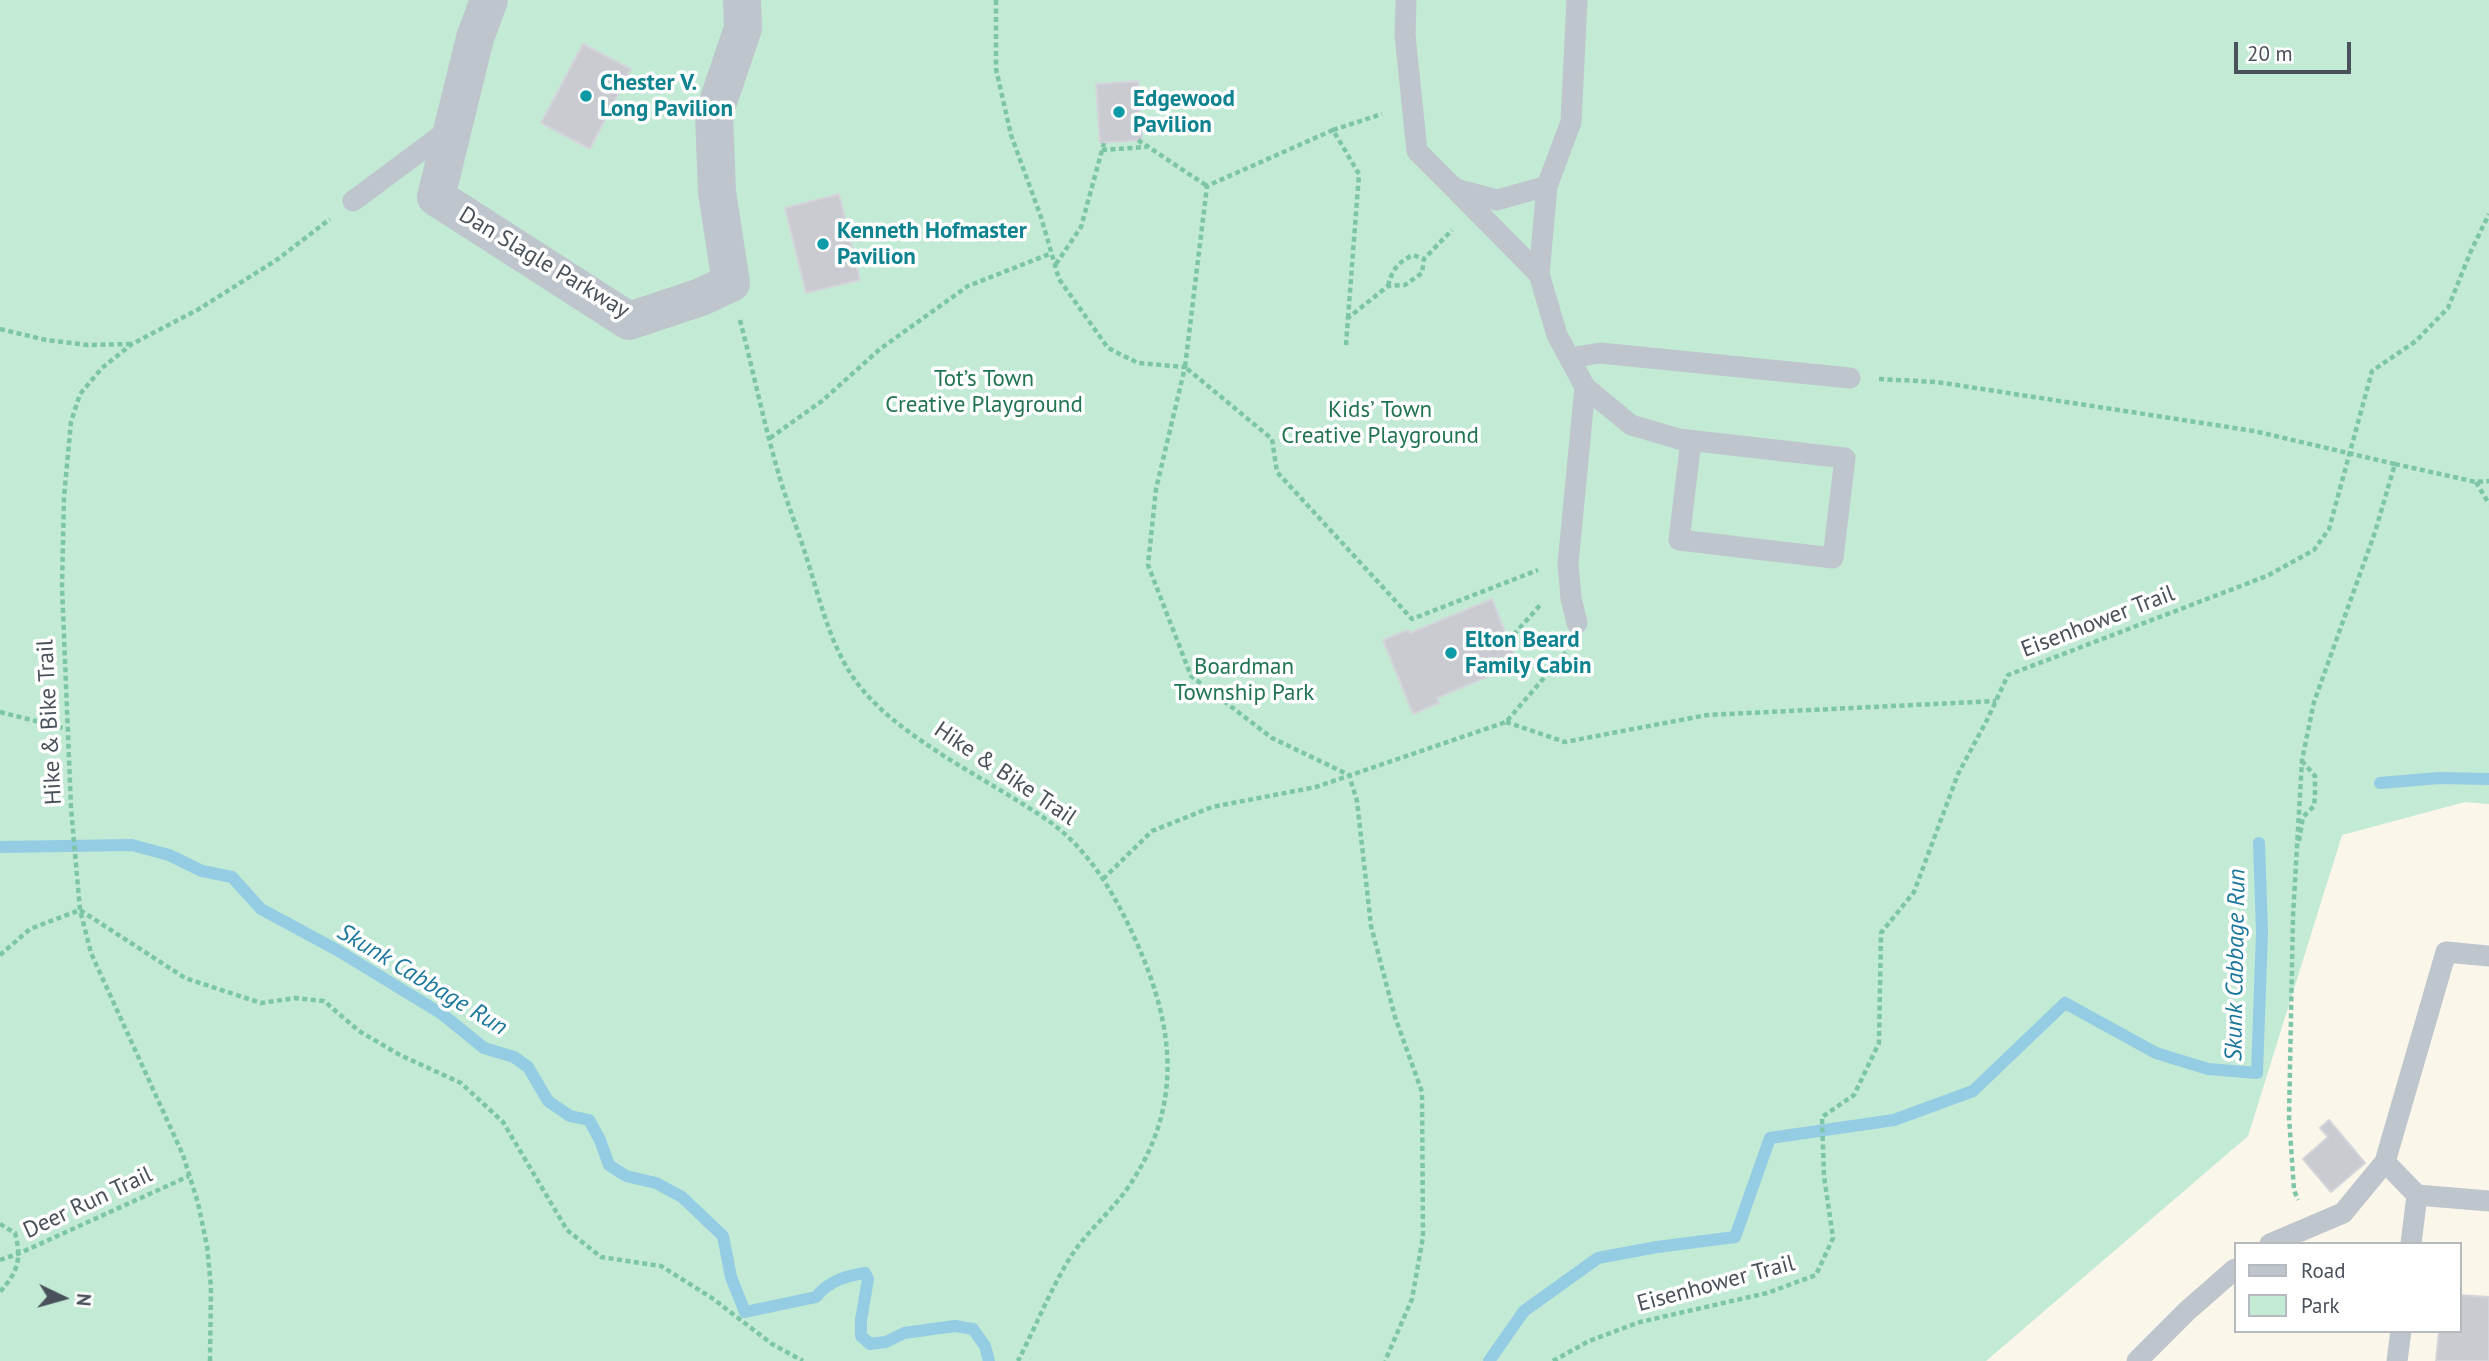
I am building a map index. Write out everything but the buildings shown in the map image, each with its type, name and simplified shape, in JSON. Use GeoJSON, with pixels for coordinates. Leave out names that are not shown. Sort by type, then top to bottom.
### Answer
{"type":"FeatureCollection","features":[{"type":"Feature","properties":{"kind":"street","name":"Dan Slagle Parkway"},"geometry":{"type":"LineString","coordinates":[[489,0],[475,38],[436,197],[629,321],[701,297],[731,283]]}},
{"type":"Feature","properties":{"kind":"street"},"geometry":{"type":"LineString","coordinates":[[731,283],[717,192],[714,114],[743,28],[742,0]]}},
{"type":"Feature","properties":{"kind":"lane"},"geometry":{"type":"LineString","coordinates":[[1406,0],[1405,35],[1417,151],[1539,274]]}},
{"type":"Feature","properties":{"kind":"lane"},"geometry":{"type":"LineString","coordinates":[[1577,0],[1571,122],[1547,186],[1539,274],[1557,335],[1585,387],[1631,425],[1691,441],[1845,458],[1833,558],[1679,540],[1691,441]]}},
{"type":"Feature","properties":{"kind":"lane"},"geometry":{"type":"LineString","coordinates":[[353,201],[453,127]]}},
{"type":"Feature","properties":{"kind":"lane"},"geometry":{"type":"LineString","coordinates":[[1455,189],[1497,200],[1547,186]]}},
{"type":"Feature","properties":{"kind":"lane"},"geometry":{"type":"LineString","coordinates":[[1569,358],[1600,353],[1850,378]]}},
{"type":"Feature","properties":{"kind":"lane"},"geometry":{"type":"LineString","coordinates":[[1577,623],[1571,598],[1568,564],[1585,387]]}},
{"type":"Feature","properties":{"kind":"lane"},"geometry":{"type":"LineString","coordinates":[[2274,1242],[2343,1213],[2385,1162],[2446,952],[2489,956]]}},
{"type":"Feature","properties":{"kind":"lane"},"geometry":{"type":"LineString","coordinates":[[2385,1162],[2417,1195],[2489,1201]]}},
{"type":"Feature","properties":{"kind":"lane"},"geometry":{"type":"LineString","coordinates":[[2411,1242],[2417,1195]]}},
{"type":"Feature","properties":{"kind":"lane"},"geometry":{"type":"LineString","coordinates":[[2137,1361],[2187,1311],[2234,1270]]}},
{"type":"Feature","properties":{"kind":"lane"},"geometry":{"type":"LineString","coordinates":[[2397,1361],[2400,1333]]}},
{"type":"Feature","properties":{"kind":"path"},"geometry":{"type":"LineString","coordinates":[[996,0],[996,69],[1011,135],[1041,217],[1059,279],[1108,348],[1139,363],[1185,367],[1272,439],[1278,472],[1412,619],[1543,568],[1568,564]]}},
{"type":"Feature","properties":{"kind":"path"},"geometry":{"type":"LineString","coordinates":[[1207,186],[1333,130],[1412,104]]}},
{"type":"Feature","properties":{"kind":"path"},"geometry":{"type":"LineString","coordinates":[[1333,130],[1359,174],[1346,345]]}},
{"type":"Feature","properties":{"kind":"path"},"geometry":{"type":"LineString","coordinates":[[1138,140],[1207,186]]}},
{"type":"Feature","properties":{"kind":"path"},"geometry":{"type":"LineString","coordinates":[[1055,265],[1081,227],[1104,143]]}},
{"type":"Feature","properties":{"kind":"path"},"geometry":{"type":"LineString","coordinates":[[1102,150],[1147,146]]}},
{"type":"Feature","properties":{"kind":"path"},"geometry":{"type":"LineString","coordinates":[[1207,186],[1185,367],[1156,489],[1148,565],[1191,676],[1272,738],[1349,775],[1357,801],[1371,926],[1395,1017],[1422,1092],[1423,1237],[1412,1298],[1385,1361]]}},
{"type":"Feature","properties":{"kind":"path","name":"Hike & Bike Trail"},"geometry":{"type":"LineString","coordinates":[[210,1361],[211,1287],[207,1246],[189,1176],[183,1156],[92,953],[80,910],[71,808],[62,587],[64,497],[71,422],[80,394],[102,368],[132,344],[199,309],[278,259],[353,201]]}},
{"type":"Feature","properties":{"kind":"path"},"geometry":{"type":"LineString","coordinates":[[1348,318],[1388,286],[1405,285],[1422,273],[1424,258],[1474,208]]}},
{"type":"Feature","properties":{"kind":"path","name":"Eisenhower Trail"},"geometry":{"type":"LineString","coordinates":[[1553,1361],[1589,1341],[1640,1322],[1767,1293],[1816,1275],[1833,1238],[1824,1176],[1822,1117],[1854,1096],[1879,1043],[1881,933],[1914,892],[1958,774],[2008,675],[2267,576],[2314,550],[2329,529],[2372,371],[2416,341],[2448,308],[2489,214]]}},
{"type":"Feature","properties":{"kind":"path"},"geometry":{"type":"LineString","coordinates":[[770,438],[822,401],[880,349],[968,286],[1052,253]]}},
{"type":"Feature","properties":{"kind":"path"},"geometry":{"type":"LineString","coordinates":[[1388,286],[1391,274],[1401,260],[1413,255],[1424,258]]}},
{"type":"Feature","properties":{"kind":"path","name":"Hike & Bike Trail"},"geometry":{"type":"LineString","coordinates":[[731,283],[781,481],[830,632],[855,680],[870,698],[903,726],[1057,828],[1077,845],[1120,907],[1156,993],[1169,1063],[1167,1089],[1157,1126],[1143,1162],[1127,1189],[1088,1232],[1068,1261],[1018,1361]]}},
{"type":"Feature","properties":{"kind":"path"},"geometry":{"type":"LineString","coordinates":[[0,329],[46,340],[88,345],[132,344]]}},
{"type":"Feature","properties":{"kind":"path"},"geometry":{"type":"LineString","coordinates":[[1850,378],[1937,382],[2254,431],[2476,482],[2489,481]]}},
{"type":"Feature","properties":{"kind":"path"},"geometry":{"type":"LineString","coordinates":[[2308,1227],[2294,1190],[2289,1117],[2295,853],[2302,760],[2314,702],[2375,532],[2395,464]]}},
{"type":"Feature","properties":{"kind":"path"},"geometry":{"type":"LineString","coordinates":[[2476,482],[2489,504]]}},
{"type":"Feature","properties":{"kind":"path"},"geometry":{"type":"LineString","coordinates":[[1103,879],[1152,831],[1212,807],[1316,787],[1506,722],[1568,652],[1577,623]]}},
{"type":"Feature","properties":{"kind":"path"},"geometry":{"type":"LineString","coordinates":[[1506,722],[1565,742],[1707,715],[1996,701]]}},
{"type":"Feature","properties":{"kind":"path"},"geometry":{"type":"LineString","coordinates":[[0,712],[67,729]]}},
{"type":"Feature","properties":{"kind":"path"},"geometry":{"type":"LineString","coordinates":[[2295,853],[2303,817],[2314,806],[2315,796],[2315,776],[2302,760]]}},
{"type":"Feature","properties":{"kind":"path"},"geometry":{"type":"LineString","coordinates":[[0,954],[30,929],[80,910],[185,978],[261,1003],[295,998],[324,1001],[369,1037],[400,1055],[461,1083],[503,1122],[567,1230],[601,1257],[661,1266],[712,1298],[772,1344],[803,1361]]}},
{"type":"Feature","properties":{"kind":"path","name":"Deer Run Trail"},"geometry":{"type":"LineString","coordinates":[[0,1260],[189,1176]]}},
{"type":"Feature","properties":{"kind":"path"},"geometry":{"type":"LineString","coordinates":[[0,1224],[16,1233],[20,1253],[14,1276],[0,1292]]}},
{"type":"Feature","properties":{"kind":"shaded area"},"geometry":{"type":"Polygon","coordinates":[[[2465,802],[2489,804],[2489,1361],[1986,1361],[2248,1136],[2342,835],[2465,802]]]}},
{"type":"Feature","properties":{"kind":"green space","name":"Boardman Township Park"},"geometry":{"type":"Polygon","coordinates":[[[0,0],[2489,0],[2489,804],[2465,802],[2342,835],[2248,1136],[1986,1361],[0,1361],[0,0]]]}},
{"type":"Feature","properties":{"kind":"waterway","name":"Skunk Cabbage Run"},"geometry":{"type":"LineString","coordinates":[[2380,783],[2439,778],[2489,779]]}},
{"type":"Feature","properties":{"kind":"waterway","name":"Skunk Cabbage Run"},"geometry":{"type":"LineString","coordinates":[[1489,1361],[1524,1311],[1598,1258],[1735,1237],[1770,1138],[1894,1120],[1973,1091],[2065,1003],[2156,1053],[2208,1069],[2257,1073],[2262,932],[2259,843]]}},
{"type":"Feature","properties":{"kind":"waterway","name":"Skunk Cabbage Run"},"geometry":{"type":"LineString","coordinates":[[0,847],[132,845],[169,855],[202,871],[232,877],[261,909],[337,950],[442,1014],[484,1048],[514,1057],[528,1067],[548,1101],[570,1116],[589,1120],[609,1165],[626,1176],[656,1183],[682,1197],[723,1236],[731,1277],[745,1312],[816,1297],[838,1280],[865,1273],[868,1279],[861,1336],[870,1344],[886,1342],[904,1333],[955,1326],[973,1329],[985,1346],[989,1361]]}},
{"type":"Feature","properties":{"kind":"place","name":"Chester V. Long Pavilion"},"geometry":{"type":"Point","coordinates":[586,96]}},
{"type":"Feature","properties":{"kind":"place","name":"Edgewood Pavilion"},"geometry":{"type":"Point","coordinates":[1119,112]}},
{"type":"Feature","properties":{"kind":"place","name":"Kenneth Hofmaster Pavilion"},"geometry":{"type":"Point","coordinates":[823,244]}},
{"type":"Feature","properties":{"kind":"place","name":"Elton Beard Family Cabin"},"geometry":{"type":"Point","coordinates":[1451,653]}},
{"type":"Feature","properties":{"kind":"park label","name":"Tot’s Town Creative Playground"},"geometry":{"type":"Point","coordinates":[984,392]}},
{"type":"Feature","properties":{"kind":"park label","name":"Kids’ Town Creative Playground"},"geometry":{"type":"Point","coordinates":[1380,423]}}]}
